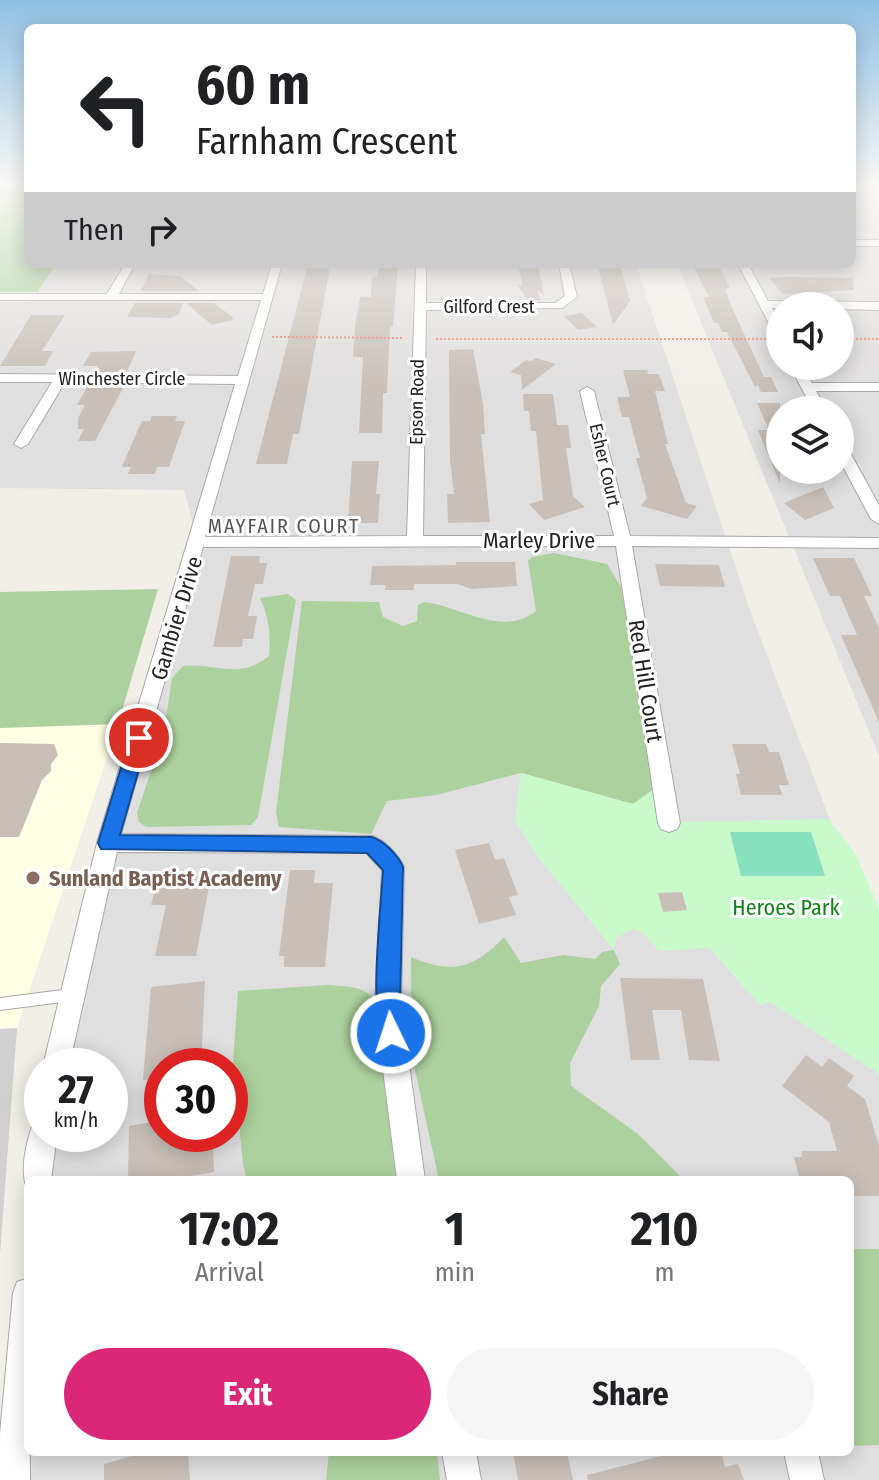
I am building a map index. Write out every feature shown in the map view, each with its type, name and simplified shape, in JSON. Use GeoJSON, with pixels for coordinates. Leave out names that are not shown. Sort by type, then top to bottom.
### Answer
{"type":"FeatureCollection","features":[{"type":"Feature","properties":{"kind":"street"},"geometry":{"type":"LineString","coordinates":[[111,297],[128,268]]}},
{"type":"Feature","properties":{"kind":"street","name":"Gambier Drive"},"geometry":{"type":"LineString","coordinates":[[60,1048],[108,843],[276,268]]}},
{"type":"Feature","properties":{"kind":"street","name":"Epson Road"},"geometry":{"type":"LineString","coordinates":[[415,540],[421,268]]}},
{"type":"Feature","properties":{"kind":"street","name":"Gilford Crest"},"geometry":{"type":"LineString","coordinates":[[419,307],[558,306],[571,297],[565,268]]}},
{"type":"Feature","properties":{"kind":"street"},"geometry":{"type":"LineString","coordinates":[[745,268],[765,304],[879,306]]}},
{"type":"Feature","properties":{"kind":"street"},"geometry":{"type":"LineString","coordinates":[[0,297],[267,297]]}},
{"type":"Feature","properties":{"kind":"street","name":"Winchester Circle"},"geometry":{"type":"LineString","coordinates":[[0,378],[243,380]]}},
{"type":"Feature","properties":{"kind":"street"},"geometry":{"type":"LineString","coordinates":[[21,444],[61,378]]}},
{"type":"Feature","properties":{"kind":"street"},"geometry":{"type":"LineString","coordinates":[[803,380],[812,396]]}},
{"type":"Feature","properties":{"kind":"street"},"geometry":{"type":"LineString","coordinates":[[807,387],[879,387]]}},
{"type":"Feature","properties":{"kind":"street","name":"Esher Court"},"geometry":{"type":"LineString","coordinates":[[587,391],[623,540]]}},
{"type":"Feature","properties":{"kind":"street"},"geometry":{"type":"LineString","coordinates":[[854,473],[879,519]]}},
{"type":"Feature","properties":{"kind":"street","name":"Marley Drive"},"geometry":{"type":"LineString","coordinates":[[198,542],[623,540],[879,543]]}},
{"type":"Feature","properties":{"kind":"street","name":"Red Hill Court"},"geometry":{"type":"LineString","coordinates":[[623,540],[669,823]]}},
{"type":"Feature","properties":{"kind":"street"},"geometry":{"type":"LineString","coordinates":[[108,843],[372,845],[393,867],[388,1006],[410,1176]]}},
{"type":"Feature","properties":{"kind":"street"},"geometry":{"type":"LineString","coordinates":[[38,1176],[41,1152]]}},
{"type":"Feature","properties":{"kind":"street"},"geometry":{"type":"LineString","coordinates":[[13,1480],[24,1343]]}},
{"type":"Feature","properties":{"kind":"street"},"geometry":{"type":"LineString","coordinates":[[460,1456],[464,1480]]}},
{"type":"Feature","properties":{"kind":"street"},"geometry":{"type":"LineString","coordinates":[[802,1456],[807,1480]]}},
{"type":"Feature","properties":{"kind":"lane"},"geometry":{"type":"LineString","coordinates":[[0,1004],[70,995]]}},
{"type":"Feature","properties":{"kind":"path"},"geometry":{"type":"LineString","coordinates":[[256,336],[418,339],[766,337]]}},
{"type":"Feature","properties":{"kind":"path"},"geometry":{"type":"LineString","coordinates":[[854,339],[879,339]]}},
{"type":"Feature","properties":{"kind":"shaded area"},"geometry":{"type":"Polygon","coordinates":[[[856,253],[879,253],[879,756],[767,484],[854,484],[854,396],[766,396],[766,481],[679,268],[856,268],[856,253]]]}},
{"type":"Feature","properties":{"kind":"shaded area"},"geometry":{"type":"Polygon","coordinates":[[[53,268],[637,268],[749,608],[879,948],[879,1480],[13,1480],[26,1456],[854,1456],[854,1176],[38,1176],[41,1152],[128,1152],[128,1048],[61,1048],[198,542],[184,490],[0,488],[0,302],[28,302],[53,268]]]}},
{"type":"Feature","properties":{"kind":"shaded area","name":"Sunland Baptist Academy"},"geometry":{"type":"Polygon","coordinates":[[[118,724],[17,1028],[0,1029],[0,728],[118,724]]]}},
{"type":"Feature","properties":{"kind":"shaded area"},"geometry":{"type":"Polygon","coordinates":[[[17,1028],[0,1254],[0,1029],[17,1028]]]}},
{"type":"Feature","properties":{"kind":"green space"},"geometry":{"type":"Polygon","coordinates":[[[0,253],[24,253],[24,268],[53,268],[37,292],[0,292],[0,253]]]}},
{"type":"Feature","properties":{"kind":"green space"},"geometry":{"type":"Polygon","coordinates":[[[554,553],[607,564],[621,587],[652,769],[661,784],[633,804],[521,773],[436,795],[387,801],[371,834],[279,827],[276,812],[302,601],[379,602],[383,617],[403,626],[417,621],[418,605],[424,602],[481,618],[510,622],[536,611],[528,561],[532,557],[554,553]]]}},
{"type":"Feature","properties":{"kind":"green space"},"geometry":{"type":"Polygon","coordinates":[[[158,589],[118,724],[0,728],[0,592],[158,589]]]}},
{"type":"Feature","properties":{"kind":"green space"},"geometry":{"type":"Polygon","coordinates":[[[288,594],[296,600],[258,817],[251,825],[146,827],[139,822],[137,813],[164,732],[172,678],[183,666],[247,668],[269,656],[269,627],[260,598],[288,594]]]}},
{"type":"Feature","properties":{"kind":"green space","name":"Heroes Park"},"geometry":{"type":"Polygon","coordinates":[[[521,773],[633,804],[661,784],[681,822],[828,819],[855,853],[879,908],[879,1074],[770,1002],[760,1005],[709,948],[659,951],[643,933],[633,929],[616,938],[614,950],[536,855],[515,820],[521,773]]]}},
{"type":"Feature","properties":{"kind":"green space"},"geometry":{"type":"Polygon","coordinates":[[[730,832],[811,832],[825,876],[741,876],[730,832]]]}},
{"type":"Feature","properties":{"kind":"green space"},"geometry":{"type":"Polygon","coordinates":[[[504,937],[521,963],[563,955],[595,959],[602,952],[614,950],[620,964],[601,986],[599,1006],[570,1063],[571,1086],[638,1134],[680,1176],[438,1176],[411,1052],[411,957],[438,966],[461,966],[493,948],[504,937]]]}},
{"type":"Feature","properties":{"kind":"green space"},"geometry":{"type":"Polygon","coordinates":[[[327,985],[347,986],[367,993],[385,1014],[405,1176],[246,1176],[242,1152],[248,1152],[248,1048],[234,1048],[238,991],[327,985]]]}},
{"type":"Feature","properties":{"kind":"green space"},"geometry":{"type":"Polygon","coordinates":[[[854,1249],[879,1249],[879,1445],[854,1446],[854,1249]]]}},
{"type":"Feature","properties":{"kind":"green space"},"geometry":{"type":"Polygon","coordinates":[[[329,1456],[437,1456],[440,1480],[326,1480],[329,1456]]]}},
{"type":"Feature","properties":{"kind":"building"},"geometry":{"type":"Polygon","coordinates":[[[307,268],[328,268],[299,434],[293,434],[287,464],[256,464],[307,268]]]}},
{"type":"Feature","properties":{"kind":"building"},"geometry":{"type":"Polygon","coordinates":[[[379,268],[398,268],[393,327],[390,327],[387,393],[383,393],[382,433],[359,433],[363,357],[353,357],[355,327],[360,297],[371,297],[372,277],[377,277],[379,268]]]}},
{"type":"Feature","properties":{"kind":"building"},"geometry":{"type":"Polygon","coordinates":[[[516,268],[539,268],[544,296],[537,289],[540,300],[528,300],[517,285],[522,285],[520,272],[516,268]]]}},
{"type":"Feature","properties":{"kind":"building"},"geometry":{"type":"Polygon","coordinates":[[[598,268],[621,268],[630,301],[613,325],[598,268]]]}},
{"type":"Feature","properties":{"kind":"building"},"geometry":{"type":"Polygon","coordinates":[[[694,268],[720,268],[730,288],[725,289],[733,310],[764,377],[772,380],[778,392],[761,392],[758,385],[755,387],[727,332],[722,332],[718,323],[714,323],[703,297],[709,297],[694,268]]]}},
{"type":"Feature","properties":{"kind":"building"},"geometry":{"type":"Polygon","coordinates":[[[149,274],[180,276],[199,291],[141,291],[149,274]]]}},
{"type":"Feature","properties":{"kind":"building"},"geometry":{"type":"Polygon","coordinates":[[[769,278],[853,278],[854,290],[781,292],[769,278]]]}},
{"type":"Feature","properties":{"kind":"building"},"geometry":{"type":"Polygon","coordinates":[[[135,303],[183,303],[178,315],[169,318],[127,317],[135,303]]]}},
{"type":"Feature","properties":{"kind":"building"},"geometry":{"type":"Polygon","coordinates":[[[186,303],[214,303],[235,319],[212,325],[186,303]]]}},
{"type":"Feature","properties":{"kind":"building"},"geometry":{"type":"Polygon","coordinates":[[[582,313],[597,327],[578,330],[564,316],[582,313]]]}},
{"type":"Feature","properties":{"kind":"building"},"geometry":{"type":"Polygon","coordinates":[[[31,315],[65,315],[42,351],[53,351],[45,366],[0,366],[31,315]]]}},
{"type":"Feature","properties":{"kind":"building"},"geometry":{"type":"Polygon","coordinates":[[[473,349],[483,404],[485,434],[481,434],[490,522],[448,523],[447,494],[454,494],[450,460],[449,350],[473,349]]]}},
{"type":"Feature","properties":{"kind":"building"},"geometry":{"type":"Polygon","coordinates":[[[136,351],[127,372],[95,372],[98,366],[83,366],[91,352],[136,351]]]}},
{"type":"Feature","properties":{"kind":"building"},"geometry":{"type":"Polygon","coordinates":[[[536,358],[556,364],[522,390],[521,375],[510,372],[526,360],[536,358]]]}},
{"type":"Feature","properties":{"kind":"building"},"geometry":{"type":"Polygon","coordinates":[[[623,370],[647,370],[648,374],[659,374],[665,391],[655,391],[668,444],[665,444],[686,503],[697,506],[687,519],[641,506],[647,498],[636,458],[640,458],[629,417],[622,417],[617,397],[630,397],[623,370]]]}},
{"type":"Feature","properties":{"kind":"building"},"geometry":{"type":"Polygon","coordinates":[[[88,385],[123,388],[95,441],[78,441],[84,429],[78,429],[78,418],[85,405],[77,405],[88,385]]]}},
{"type":"Feature","properties":{"kind":"building"},"geometry":{"type":"Polygon","coordinates":[[[523,394],[553,394],[557,425],[568,425],[571,448],[566,448],[573,496],[585,507],[544,520],[529,504],[543,500],[536,431],[531,431],[529,411],[524,411],[523,394]]]}},
{"type":"Feature","properties":{"kind":"building"},"geometry":{"type":"Polygon","coordinates":[[[757,403],[766,403],[766,423],[757,403]]]}},
{"type":"Feature","properties":{"kind":"building"},"geometry":{"type":"Polygon","coordinates":[[[152,416],[177,416],[175,421],[185,421],[169,467],[157,467],[155,474],[128,474],[131,467],[122,467],[129,450],[142,421],[150,421],[152,416]]]}},
{"type":"Feature","properties":{"kind":"building"},"geometry":{"type":"Polygon","coordinates":[[[758,430],[766,430],[766,450],[758,430]]]}},
{"type":"Feature","properties":{"kind":"building"},"geometry":{"type":"Polygon","coordinates":[[[352,461],[379,461],[376,494],[380,494],[378,523],[348,523],[352,461]]]}},
{"type":"Feature","properties":{"kind":"building"},"geometry":{"type":"Polygon","coordinates":[[[823,487],[834,508],[805,520],[784,503],[823,487]]]}},
{"type":"Feature","properties":{"kind":"building"},"geometry":{"type":"Polygon","coordinates":[[[231,556],[260,556],[259,563],[267,563],[263,584],[255,584],[248,616],[257,616],[253,639],[243,639],[242,647],[213,647],[231,556]]]}},
{"type":"Feature","properties":{"kind":"building"},"geometry":{"type":"Polygon","coordinates":[[[813,558],[854,558],[872,596],[864,596],[879,628],[879,722],[841,635],[857,635],[840,596],[830,596],[813,558]]]}},
{"type":"Feature","properties":{"kind":"building"},"geometry":{"type":"Polygon","coordinates":[[[456,562],[515,562],[517,586],[472,589],[457,584],[414,584],[414,590],[385,590],[386,585],[370,585],[372,566],[456,565],[456,562]]]}},
{"type":"Feature","properties":{"kind":"building"},"geometry":{"type":"Polygon","coordinates":[[[655,564],[719,565],[725,587],[660,586],[655,564]]]}},
{"type":"Feature","properties":{"kind":"building"},"geometry":{"type":"Polygon","coordinates":[[[0,743],[54,744],[58,755],[51,764],[51,771],[42,780],[19,837],[0,837],[0,743]]]}},
{"type":"Feature","properties":{"kind":"building"},"geometry":{"type":"Polygon","coordinates":[[[732,744],[766,744],[769,752],[779,752],[789,785],[779,785],[782,795],[741,795],[736,774],[740,774],[732,744]]]}},
{"type":"Feature","properties":{"kind":"building"},"geometry":{"type":"Polygon","coordinates":[[[489,843],[495,860],[504,858],[518,895],[509,897],[516,915],[479,924],[455,850],[489,843]]]}},
{"type":"Feature","properties":{"kind":"building"},"geometry":{"type":"Polygon","coordinates":[[[290,870],[315,870],[314,883],[333,883],[325,967],[284,967],[284,956],[279,956],[290,870]]]}},
{"type":"Feature","properties":{"kind":"building"},"geometry":{"type":"Polygon","coordinates":[[[158,876],[211,876],[196,956],[155,956],[166,905],[151,905],[158,876]]]}},
{"type":"Feature","properties":{"kind":"building"},"geometry":{"type":"Polygon","coordinates":[[[682,892],[687,910],[663,912],[658,893],[682,892]]]}},
{"type":"Feature","properties":{"kind":"building"},"geometry":{"type":"Polygon","coordinates":[[[620,978],[703,979],[720,1061],[689,1060],[681,1010],[652,1010],[660,1060],[631,1060],[620,978]]]}},
{"type":"Feature","properties":{"kind":"building"},"geometry":{"type":"Polygon","coordinates":[[[205,981],[202,1048],[146,1048],[151,987],[205,981]]]}},
{"type":"Feature","properties":{"kind":"building"},"geometry":{"type":"Polygon","coordinates":[[[806,1055],[822,1067],[829,1058],[854,1076],[847,1086],[865,1099],[879,1146],[879,1196],[854,1196],[854,1176],[799,1176],[794,1157],[802,1157],[801,1151],[837,1151],[829,1122],[782,1086],[806,1055]]]}},
{"type":"Feature","properties":{"kind":"building"},"geometry":{"type":"Polygon","coordinates":[[[144,1123],[144,1152],[213,1152],[214,1172],[192,1176],[128,1176],[129,1126],[144,1123]]]}},
{"type":"Feature","properties":{"kind":"building"},"geometry":{"type":"Polygon","coordinates":[[[132,1456],[188,1456],[190,1480],[104,1480],[104,1464],[132,1456]]]}},
{"type":"Feature","properties":{"kind":"building"},"geometry":{"type":"Polygon","coordinates":[[[514,1456],[568,1456],[573,1480],[518,1480],[514,1456]]]}},
{"type":"Feature","properties":{"kind":"building"},"geometry":{"type":"Polygon","coordinates":[[[661,1456],[722,1456],[725,1467],[738,1464],[744,1480],[588,1480],[587,1475],[661,1456]]]}},
{"type":"Feature","properties":{"kind":"place","name":"Sunland Baptist Academy"},"geometry":{"type":"Point","coordinates":[33,878]}},
{"type":"Feature","properties":{"kind":"district","name":"MAYFAIR COURT"},"geometry":{"type":"Point","coordinates":[284,526]}},
{"type":"Feature","properties":{"kind":"route"},"geometry":{"type":"LineString","coordinates":[[139,738],[108,843],[372,845],[393,867],[388,1006],[391,1033]]}}]}
